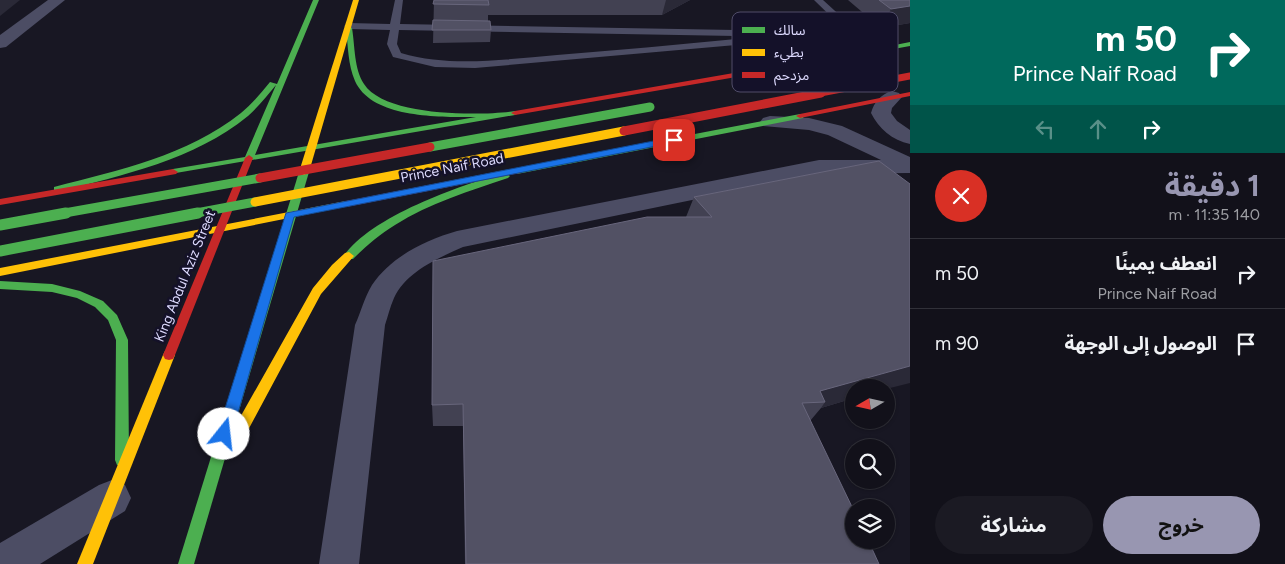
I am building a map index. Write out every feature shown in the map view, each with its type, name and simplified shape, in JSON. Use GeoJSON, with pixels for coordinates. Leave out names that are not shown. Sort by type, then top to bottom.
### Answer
{"type":"FeatureCollection","features":[{"type":"Feature","properties":{"kind":"main road","name":"King Abdul Aziz Street"},"geometry":{"type":"LineString","coordinates":[[84,564],[220,228],[316,0]]}},
{"type":"Feature","properties":{"kind":"main road"},"geometry":{"type":"LineString","coordinates":[[186,564],[356,0]]}},
{"type":"Feature","properties":{"kind":"main road"},"geometry":{"type":"LineString","coordinates":[[348,26],[360,82],[365,91],[380,101],[414,111],[493,116]]}},
{"type":"Feature","properties":{"kind":"main road"},"geometry":{"type":"LineString","coordinates":[[32,196],[140,166],[203,141],[245,115],[286,71]]}},
{"type":"Feature","properties":{"kind":"main road"},"geometry":{"type":"LineString","coordinates":[[0,202],[732,74]]}},
{"type":"Feature","properties":{"kind":"main road"},"geometry":{"type":"LineString","coordinates":[[0,251],[827,92]]}},
{"type":"Feature","properties":{"kind":"main road","name":"Prince Naif Road"},"geometry":{"type":"LineString","coordinates":[[0,272],[901,96]]}},
{"type":"Feature","properties":{"kind":"main road"},"geometry":{"type":"LineString","coordinates":[[582,99],[531,118],[532,126],[550,140],[572,144],[635,147]]}},
{"type":"Feature","properties":{"kind":"main road"},"geometry":{"type":"LineString","coordinates":[[0,225],[665,104]]}},
{"type":"Feature","properties":{"kind":"main road"},"geometry":{"type":"LineString","coordinates":[[208,489],[317,291],[336,268],[377,231],[403,215],[437,200],[519,171]]}},
{"type":"Feature","properties":{"kind":"main road"},"geometry":{"type":"LineString","coordinates":[[0,285],[52,288],[80,295],[99,304],[114,318],[122,340],[117,486]]}},
{"type":"Feature","properties":{"kind":"street"},"geometry":{"type":"LineString","coordinates":[[1,42],[58,0]]}},
{"type":"Feature","properties":{"kind":"street"},"geometry":{"type":"LineString","coordinates":[[901,96],[883,106],[881,113],[890,126],[910,138]]}},
{"type":"Feature","properties":{"kind":"street"},"geometry":{"type":"LineString","coordinates":[[770,122],[809,124],[835,130],[910,165]]}},
{"type":"Feature","properties":{"kind":"street"},"geometry":{"type":"LineString","coordinates":[[339,564],[370,325],[382,293],[403,268],[428,252],[457,240],[818,167],[910,165]]}},
{"type":"Feature","properties":{"kind":"street"},"geometry":{"type":"LineString","coordinates":[[3,564],[117,486]]}},
{"type":"Feature","properties":{"kind":"lane"},"geometry":{"type":"LineString","coordinates":[[400,0],[392,44],[397,55],[414,62],[436,65],[530,60],[732,41]]}},
{"type":"Feature","properties":{"kind":"lane"},"geometry":{"type":"LineString","coordinates":[[818,0],[831,12]]}},
{"type":"Feature","properties":{"kind":"lane"},"geometry":{"type":"LineString","coordinates":[[348,26],[732,32]]}},
{"type":"Feature","properties":{"kind":"building"},"geometry":{"type":"Polygon","coordinates":[[[434,0],[488,0],[489,5],[433,4],[434,0]]]}},
{"type":"Feature","properties":{"kind":"building"},"geometry":{"type":"Polygon","coordinates":[[[879,0],[910,0],[910,6],[891,9],[879,0]]]}},
{"type":"Feature","properties":{"kind":"building"},"geometry":{"type":"Polygon","coordinates":[[[433,20],[490,21],[491,30],[432,30],[433,20]]]}},
{"type":"Feature","properties":{"kind":"building"},"geometry":{"type":"Polygon","coordinates":[[[879,161],[910,184],[910,366],[863,379],[845,379],[845,384],[820,391],[825,402],[802,403],[848,499],[845,499],[845,549],[872,549],[879,564],[466,564],[463,404],[432,405],[433,261],[647,217],[712,217],[694,197],[879,161]]]}},
{"type":"Feature","properties":{"kind":"traffic: fast"},"geometry":{"type":"LineString","coordinates":[[249,158],[316,0]]}},
{"type":"Feature","properties":{"kind":"traffic: fast"},"geometry":{"type":"LineString","coordinates":[[349,28],[356,74],[362,87],[372,97],[386,105],[423,113],[493,115]]}},
{"type":"Feature","properties":{"kind":"traffic: fast"},"geometry":{"type":"LineString","coordinates":[[898,46],[910,44]]}},
{"type":"Feature","properties":{"kind":"traffic: fast"},"geometry":{"type":"LineString","coordinates":[[57,189],[155,162],[202,142],[244,115],[273,84]]}},
{"type":"Feature","properties":{"kind":"traffic: fast"},"geometry":{"type":"LineString","coordinates":[[430,147],[650,107]]}},
{"type":"Feature","properties":{"kind":"traffic: fast"},"geometry":{"type":"LineString","coordinates":[[173,172],[515,113]]}},
{"type":"Feature","properties":{"kind":"traffic: fast"},"geometry":{"type":"LineString","coordinates":[[517,171],[800,116]]}},
{"type":"Feature","properties":{"kind":"traffic: fast"},"geometry":{"type":"LineString","coordinates":[[186,564],[304,172]]}},
{"type":"Feature","properties":{"kind":"traffic: fast"},"geometry":{"type":"LineString","coordinates":[[349,256],[378,231],[407,213],[439,199],[505,176]]}},
{"type":"Feature","properties":{"kind":"traffic: fast"},"geometry":{"type":"LineString","coordinates":[[0,225],[260,178]]}},
{"type":"Feature","properties":{"kind":"traffic: fast"},"geometry":{"type":"LineString","coordinates":[[0,251],[255,202]]}},
{"type":"Feature","properties":{"kind":"traffic: fast"},"geometry":{"type":"LineString","coordinates":[[0,285],[52,288],[80,295],[99,304],[113,318],[122,340],[122,460]]}},
{"type":"Feature","properties":{"kind":"traffic: slow"},"geometry":{"type":"LineString","coordinates":[[304,172],[356,0]]}},
{"type":"Feature","properties":{"kind":"traffic: slow"},"geometry":{"type":"LineString","coordinates":[[255,202],[624,131]]}},
{"type":"Feature","properties":{"kind":"traffic: slow"},"geometry":{"type":"LineString","coordinates":[[0,272],[346,204]]}},
{"type":"Feature","properties":{"kind":"traffic: slow"},"geometry":{"type":"LineString","coordinates":[[234,442],[317,291],[349,256]]}},
{"type":"Feature","properties":{"kind":"traffic: slow"},"geometry":{"type":"LineString","coordinates":[[85,564],[169,355]]}},
{"type":"Feature","properties":{"kind":"traffic: jam"},"geometry":{"type":"LineString","coordinates":[[515,113],[732,75]]}},
{"type":"Feature","properties":{"kind":"traffic: jam"},"geometry":{"type":"LineString","coordinates":[[898,78],[910,76]]}},
{"type":"Feature","properties":{"kind":"traffic: jam"},"geometry":{"type":"LineString","coordinates":[[624,131],[827,92]]}},
{"type":"Feature","properties":{"kind":"traffic: jam"},"geometry":{"type":"LineString","coordinates":[[800,116],[910,94]]}},
{"type":"Feature","properties":{"kind":"traffic: jam"},"geometry":{"type":"LineString","coordinates":[[260,178],[430,147]]}},
{"type":"Feature","properties":{"kind":"traffic: jam"},"geometry":{"type":"LineString","coordinates":[[169,355],[249,158]]}},
{"type":"Feature","properties":{"kind":"traffic: jam"},"geometry":{"type":"LineString","coordinates":[[346,204],[517,171]]}},
{"type":"Feature","properties":{"kind":"traffic: jam"},"geometry":{"type":"LineString","coordinates":[[0,202],[173,172]]}},
{"type":"Feature","properties":{"kind":"route"},"geometry":{"type":"LineString","coordinates":[[224,434],[290,215],[674,140]]}}]}
